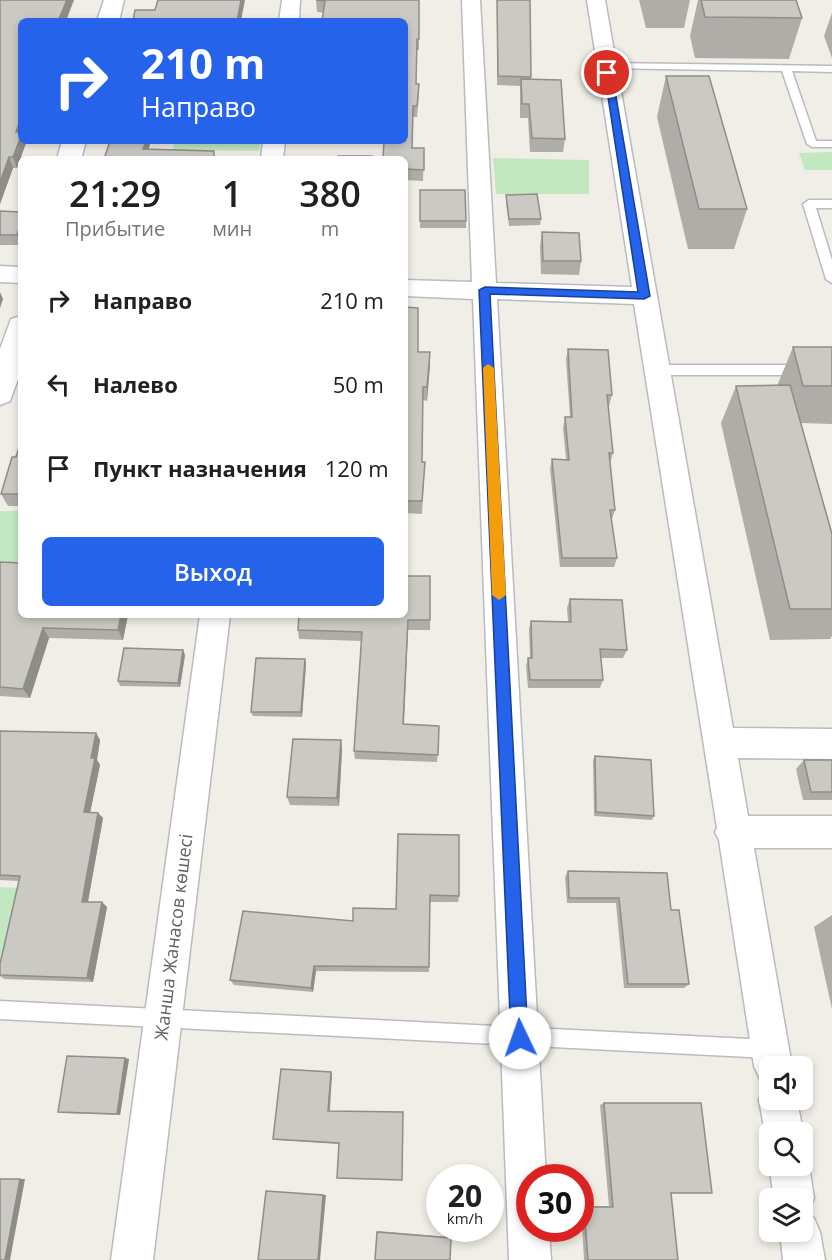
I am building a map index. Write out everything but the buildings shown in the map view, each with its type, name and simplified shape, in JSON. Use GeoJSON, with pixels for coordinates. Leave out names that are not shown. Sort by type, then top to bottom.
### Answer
{"type":"FeatureCollection","features":[{"type":"Feature","properties":{"kind":"street"},"geometry":{"type":"LineString","coordinates":[[109,18],[114,0]]}},
{"type":"Feature","properties":{"kind":"street"},"geometry":{"type":"LineString","coordinates":[[289,18],[291,0]]}},
{"type":"Feature","properties":{"kind":"street"},"geometry":{"type":"LineString","coordinates":[[471,0],[530,1260]]}},
{"type":"Feature","properties":{"kind":"street"},"geometry":{"type":"LineString","coordinates":[[596,0],[732,832],[772,1056]]}},
{"type":"Feature","properties":{"kind":"street"},"geometry":{"type":"LineString","coordinates":[[0,274],[18,275]]}},
{"type":"Feature","properties":{"kind":"street"},"geometry":{"type":"LineString","coordinates":[[408,288],[644,296]]}},
{"type":"Feature","properties":{"kind":"street"},"geometry":{"type":"LineString","coordinates":[[0,394],[18,336]]}},
{"type":"Feature","properties":{"kind":"street","name":"Жанша Жанасов көшесі"},"geometry":{"type":"LineString","coordinates":[[132,1260],[215,618]]}},
{"type":"Feature","properties":{"kind":"street"},"geometry":{"type":"LineString","coordinates":[[718,743],[832,744]]}},
{"type":"Feature","properties":{"kind":"street"},"geometry":{"type":"LineString","coordinates":[[732,832],[832,832]]}},
{"type":"Feature","properties":{"kind":"street"},"geometry":{"type":"LineString","coordinates":[[801,1242],[804,1260]]}},
{"type":"Feature","properties":{"kind":"lane"},"geometry":{"type":"LineString","coordinates":[[606,66],[832,69]]}},
{"type":"Feature","properties":{"kind":"lane"},"geometry":{"type":"LineString","coordinates":[[786,68],[812,144],[832,144]]}},
{"type":"Feature","properties":{"kind":"lane"},"geometry":{"type":"LineString","coordinates":[[832,204],[809,204],[832,279]]}},
{"type":"Feature","properties":{"kind":"lane"},"geometry":{"type":"LineString","coordinates":[[656,370],[832,370]]}},
{"type":"Feature","properties":{"kind":"lane"},"geometry":{"type":"LineString","coordinates":[[0,1010],[520,1038],[759,1057]]}},
{"type":"Feature","properties":{"kind":"green space"},"geometry":{"type":"Polygon","coordinates":[[[174,144],[260,144],[259,151],[173,150],[174,144]]]}},
{"type":"Feature","properties":{"kind":"green space"},"geometry":{"type":"Polygon","coordinates":[[[832,152],[832,170],[805,170],[799,153],[832,152]]]}},
{"type":"Feature","properties":{"kind":"green space"},"geometry":{"type":"Polygon","coordinates":[[[493,158],[589,160],[589,194],[496,194],[493,158]]]}},
{"type":"Feature","properties":{"kind":"green space"},"geometry":{"type":"Polygon","coordinates":[[[0,511],[18,511],[18,571],[0,571],[0,511]]]}},
{"type":"Feature","properties":{"kind":"green space"},"geometry":{"type":"Polygon","coordinates":[[[0,887],[19,888],[0,979],[0,887]]]}},
{"type":"Feature","properties":{"kind":"slow traffic"},"geometry":{"type":"LineString","coordinates":[[488,368],[499,595]]}},
{"type":"Feature","properties":{"kind":"route"},"geometry":{"type":"LineString","coordinates":[[520,1038],[485,290],[644,296],[607,73]]}}]}
